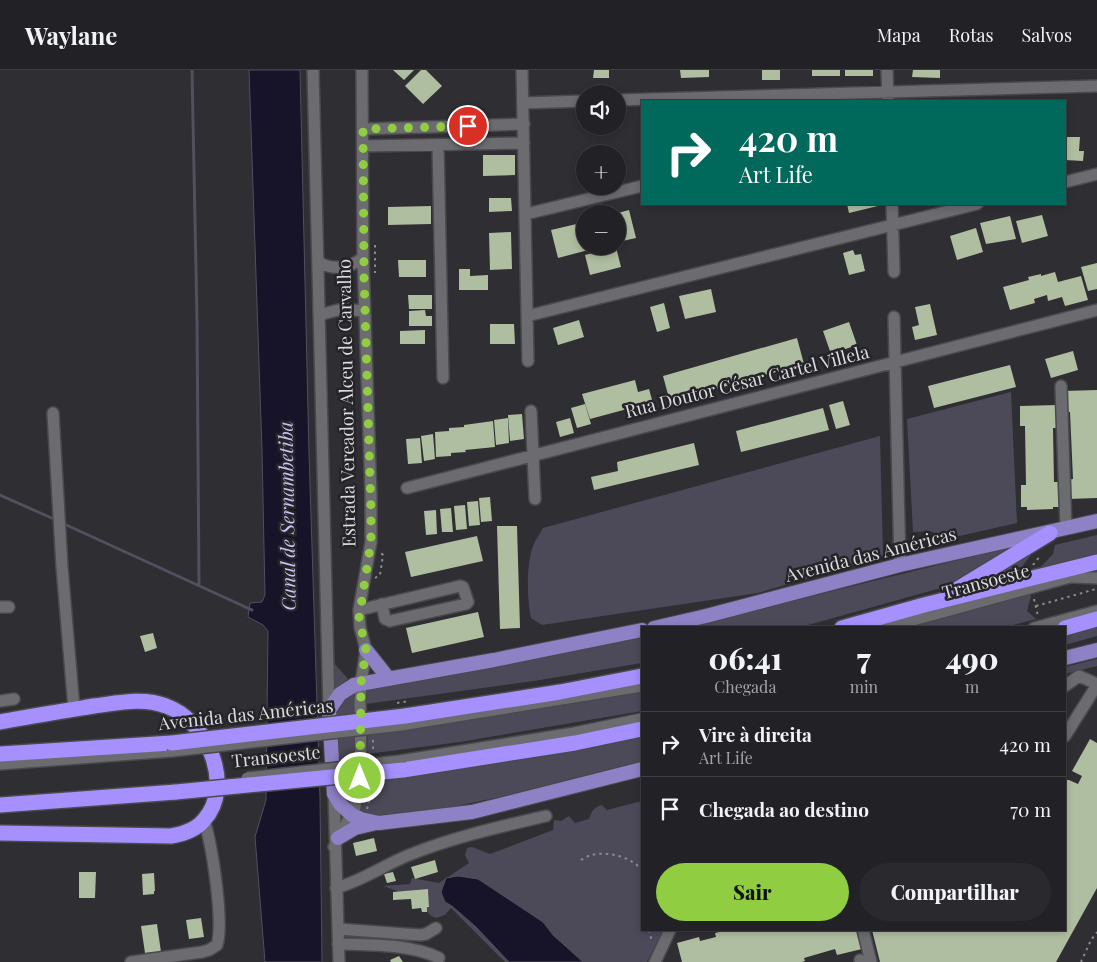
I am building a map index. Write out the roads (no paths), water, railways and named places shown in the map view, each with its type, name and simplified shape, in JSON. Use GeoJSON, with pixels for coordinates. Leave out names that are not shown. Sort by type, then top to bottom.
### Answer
{"type":"FeatureCollection","features":[{"type":"Feature","properties":{"kind":"highway"},"geometry":{"type":"LineString","coordinates":[[924,605],[957,589],[1050,532]]}},
{"type":"Feature","properties":{"kind":"highway"},"geometry":{"type":"LineString","coordinates":[[849,626],[924,605],[1097,562]]}},
{"type":"Feature","properties":{"kind":"highway"},"geometry":{"type":"LineString","coordinates":[[1068,623],[1097,619]]}},
{"type":"Feature","properties":{"kind":"highway","name":"Avenida das Américas"},"geometry":{"type":"LineString","coordinates":[[0,754],[172,747],[403,720],[641,676]]}},
{"type":"Feature","properties":{"kind":"highway"},"geometry":{"type":"LineString","coordinates":[[0,722],[74,709],[132,702],[148,702],[166,706],[182,713],[205,737],[213,757],[216,776],[216,795],[211,810],[204,820],[190,831],[171,836],[0,833]]}},
{"type":"Feature","properties":{"kind":"highway"},"geometry":{"type":"LineString","coordinates":[[0,805],[401,766],[574,743],[641,729]]}},
{"type":"Feature","properties":{"kind":"main road","name":"Avenida das Américas"},"geometry":{"type":"LineString","coordinates":[[663,626],[900,565],[1097,521]]}},
{"type":"Feature","properties":{"kind":"main road","name":"Avenida das Américas"},"geometry":{"type":"LineString","coordinates":[[329,710],[340,694],[361,683],[641,630]]}},
{"type":"Feature","properties":{"kind":"main road"},"geometry":{"type":"LineString","coordinates":[[366,650],[389,679]]}},
{"type":"Feature","properties":{"kind":"main road"},"geometry":{"type":"LineString","coordinates":[[1066,658],[1097,650]]}},
{"type":"Feature","properties":{"kind":"main road","name":"Estrada Vereador Alceu de Carvalho"},"geometry":{"type":"LineString","coordinates":[[329,710],[334,794]]}},
{"type":"Feature","properties":{"kind":"main road"},"geometry":{"type":"LineString","coordinates":[[336,843],[355,828],[379,823],[472,812],[641,769]]}},
{"type":"Feature","properties":{"kind":"main road"},"geometry":{"type":"LineString","coordinates":[[334,794],[340,804],[352,814],[361,819],[379,823]]}},
{"type":"Feature","properties":{"kind":"street","name":"Estrada Vereador Alceu de Carvalho"},"geometry":{"type":"LineString","coordinates":[[314,70],[329,710]]}},
{"type":"Feature","properties":{"kind":"street","name":"Estrada Vereador Alceu de Carvalho"},"geometry":{"type":"LineString","coordinates":[[336,843],[352,814],[358,795],[360,778],[361,683],[366,650],[360,627],[359,610],[371,542],[364,311],[362,70]]}},
{"type":"Feature","properties":{"kind":"street"},"geometry":{"type":"LineString","coordinates":[[522,70],[528,361]]}},
{"type":"Feature","properties":{"kind":"street"},"geometry":{"type":"LineString","coordinates":[[887,70],[888,96]]}},
{"type":"Feature","properties":{"kind":"street"},"geometry":{"type":"LineString","coordinates":[[626,100],[888,96],[1097,86]]}},
{"type":"Feature","properties":{"kind":"street"},"geometry":{"type":"LineString","coordinates":[[523,103],[576,101]]}},
{"type":"Feature","properties":{"kind":"street"},"geometry":{"type":"LineString","coordinates":[[363,129],[524,124]]}},
{"type":"Feature","properties":{"kind":"street"},"geometry":{"type":"LineString","coordinates":[[412,127],[412,145]]}},
{"type":"Feature","properties":{"kind":"street"},"geometry":{"type":"LineString","coordinates":[[363,146],[524,143]]}},
{"type":"Feature","properties":{"kind":"street"},"geometry":{"type":"LineString","coordinates":[[438,145],[443,378]]}},
{"type":"Feature","properties":{"kind":"street"},"geometry":{"type":"LineString","coordinates":[[1066,182],[1097,174]]}},
{"type":"Feature","properties":{"kind":"street"},"geometry":{"type":"LineString","coordinates":[[526,214],[641,186]]}},
{"type":"Feature","properties":{"kind":"street"},"geometry":{"type":"LineString","coordinates":[[892,205],[894,272]]}},
{"type":"Feature","properties":{"kind":"street"},"geometry":{"type":"LineString","coordinates":[[527,316],[973,205]]}},
{"type":"Feature","properties":{"kind":"street"},"geometry":{"type":"LineString","coordinates":[[318,262],[331,267],[343,268],[352,266],[363,258]]}},
{"type":"Feature","properties":{"kind":"street"},"geometry":{"type":"LineString","coordinates":[[319,315],[342,309],[364,311]]}},
{"type":"Feature","properties":{"kind":"street","name":"Rua Doutor César Cartel Villela"},"geometry":{"type":"LineString","coordinates":[[406,488],[1097,310]]}},
{"type":"Feature","properties":{"kind":"street"},"geometry":{"type":"LineString","coordinates":[[894,317],[900,565]]}},
{"type":"Feature","properties":{"kind":"street"},"geometry":{"type":"LineString","coordinates":[[1061,386],[1066,528]]}},
{"type":"Feature","properties":{"kind":"street"},"geometry":{"type":"LineString","coordinates":[[532,412],[535,499]]}},
{"type":"Feature","properties":{"kind":"street"},"geometry":{"type":"LineString","coordinates":[[53,414],[74,709]]}},
{"type":"Feature","properties":{"kind":"street","name":"Transoeste"},"geometry":{"type":"LineString","coordinates":[[891,626],[1097,570]]}},
{"type":"Feature","properties":{"kind":"street"},"geometry":{"type":"LineString","coordinates":[[1069,577],[1097,578]]}},
{"type":"Feature","properties":{"kind":"street"},"geometry":{"type":"LineString","coordinates":[[359,610],[382,604],[460,586],[463,587],[468,602],[390,621],[385,619],[382,604]]}},
{"type":"Feature","properties":{"kind":"street"},"geometry":{"type":"LineString","coordinates":[[1068,623],[1097,606]]}},
{"type":"Feature","properties":{"kind":"street"},"geometry":{"type":"LineString","coordinates":[[1045,626],[1068,623],[1097,611]]}},
{"type":"Feature","properties":{"kind":"street"},"geometry":{"type":"LineString","coordinates":[[1066,685],[1079,676],[1097,684],[1066,734]]}},
{"type":"Feature","properties":{"kind":"street"},"geometry":{"type":"LineString","coordinates":[[403,720],[641,686]]}},
{"type":"Feature","properties":{"kind":"street"},"geometry":{"type":"LineString","coordinates":[[0,701],[14,699]]}},
{"type":"Feature","properties":{"kind":"street"},"geometry":{"type":"LineString","coordinates":[[401,766],[641,719]]}},
{"type":"Feature","properties":{"kind":"street"},"geometry":{"type":"LineString","coordinates":[[0,764],[172,747]]}},
{"type":"Feature","properties":{"kind":"street"},"geometry":{"type":"LineString","coordinates":[[0,798],[176,789]]}},
{"type":"Feature","properties":{"kind":"street","name":"Estrada Vereador Alceu de Carvalho"},"geometry":{"type":"LineString","coordinates":[[334,794],[339,962]]}},
{"type":"Feature","properties":{"kind":"street"},"geometry":{"type":"LineString","coordinates":[[336,888],[350,884],[406,856],[447,840],[546,816]]}},
{"type":"Feature","properties":{"kind":"street"},"geometry":{"type":"LineString","coordinates":[[131,962],[202,952],[209,950],[217,944],[220,925],[211,847],[204,820]]}},
{"type":"Feature","properties":{"kind":"street"},"geometry":{"type":"LineString","coordinates":[[338,929],[420,935],[436,928]]}},
{"type":"Feature","properties":{"kind":"street"},"geometry":{"type":"LineString","coordinates":[[655,962],[670,931]]}},
{"type":"Feature","properties":{"kind":"street"},"geometry":{"type":"LineString","coordinates":[[863,931],[864,961]]}},
{"type":"Feature","properties":{"kind":"street"},"geometry":{"type":"LineString","coordinates":[[338,944],[414,949],[428,952],[439,958]]}},
{"type":"Feature","properties":{"kind":"water","name":"Canal de Sernambetiba"},"geometry":{"type":"Polygon","coordinates":[[[249,70],[300,70],[309,453],[320,798],[322,962],[265,962],[255,837],[266,800],[268,631],[263,625],[248,617],[250,603],[262,602],[265,595],[249,70]]]}},
{"type":"Feature","properties":{"kind":"water"},"geometry":{"type":"Polygon","coordinates":[[[458,876],[478,879],[543,922],[553,935],[583,962],[509,962],[476,927],[445,902],[441,892],[446,878],[458,876]]]}},
{"type":"Feature","properties":{"kind":"waterway"},"geometry":{"type":"LineString","coordinates":[[192,70],[197,320],[199,585]]}},
{"type":"Feature","properties":{"kind":"waterway"},"geometry":{"type":"LineString","coordinates":[[0,495],[56,520]]}},
{"type":"Feature","properties":{"kind":"waterway"},"geometry":{"type":"LineString","coordinates":[[62,523],[252,610]]}}]}
